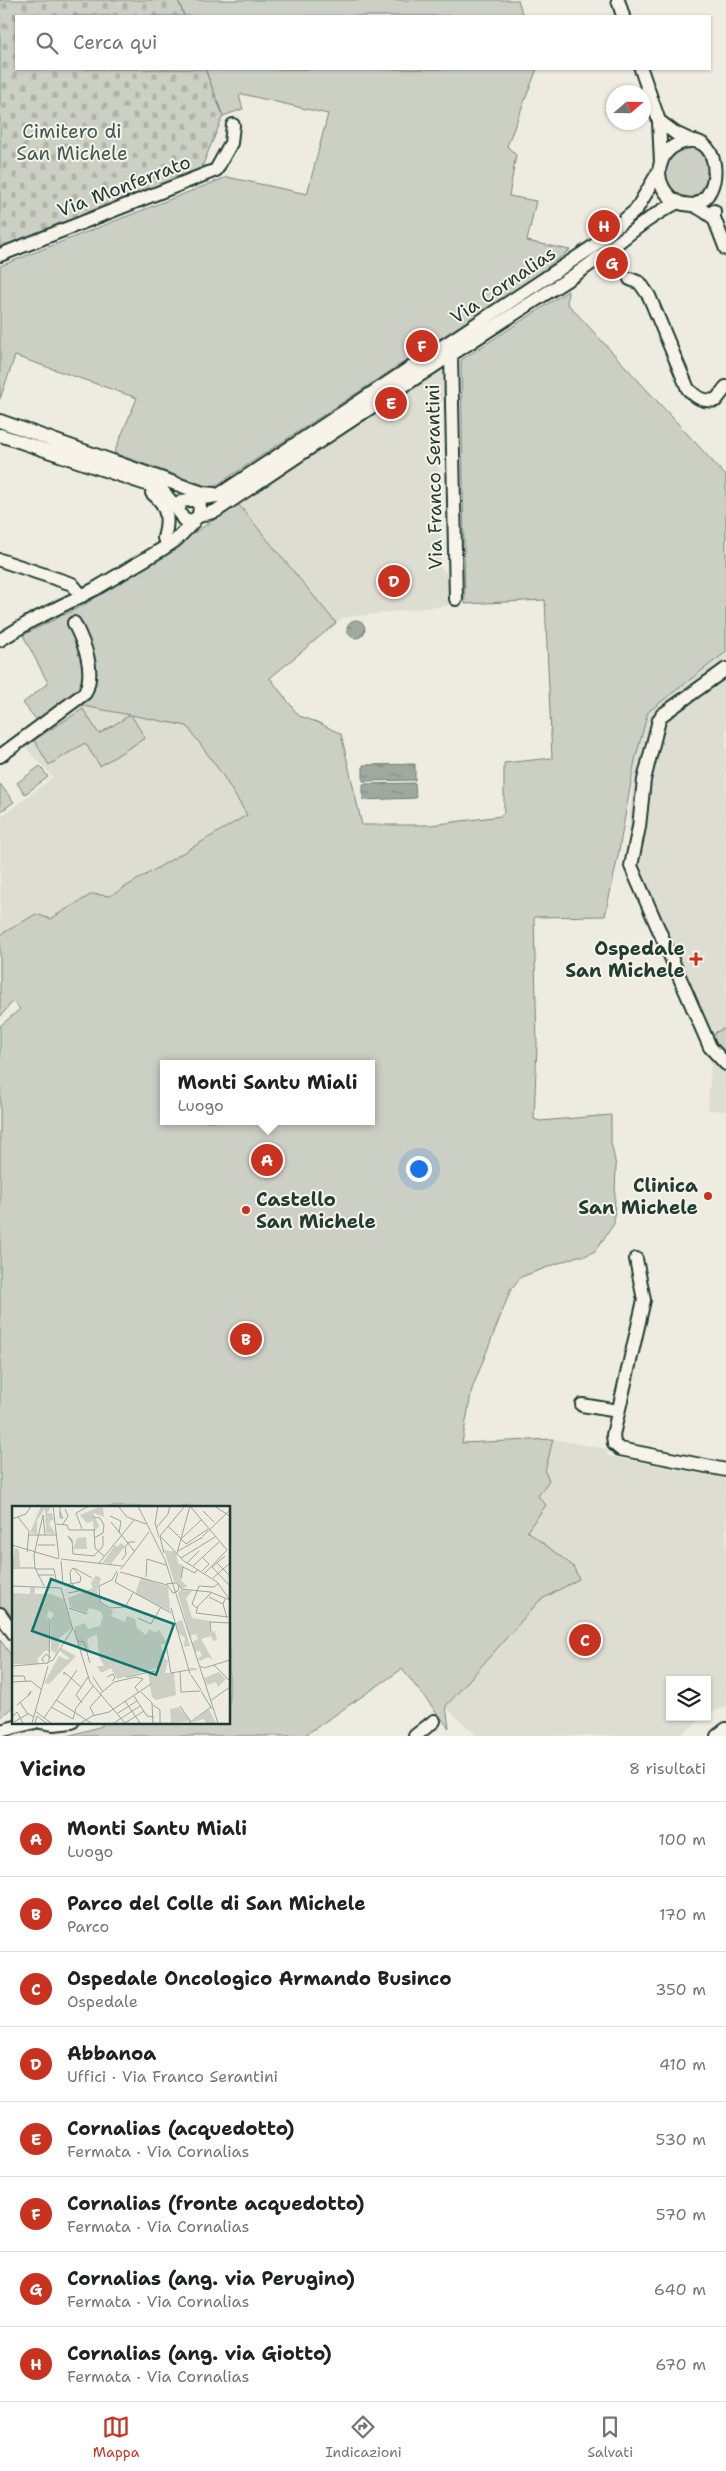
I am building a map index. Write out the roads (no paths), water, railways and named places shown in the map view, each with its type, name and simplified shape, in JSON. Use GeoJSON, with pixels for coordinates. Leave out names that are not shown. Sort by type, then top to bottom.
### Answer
{"type":"FeatureCollection","features":[{"type":"Feature","properties":{"kind":"street"},"geometry":{"type":"LineString","coordinates":[[618,0],[623,15]]}},
{"type":"Feature","properties":{"kind":"street"},"geometry":{"type":"LineString","coordinates":[[641,70],[659,121],[660,167],[664,189],[678,202],[693,205],[714,218]]}},
{"type":"Feature","properties":{"kind":"street"},"geometry":{"type":"LineString","coordinates":[[659,121],[675,133],[692,141],[715,147],[724,172],[720,185],[714,195],[705,202],[693,205]]}},
{"type":"Feature","properties":{"kind":"street","name":"Via Monferrato"},"geometry":{"type":"LineString","coordinates":[[0,255],[216,170],[230,143],[233,125]]}},
{"type":"Feature","properties":{"kind":"street"},"geometry":{"type":"LineString","coordinates":[[660,167],[665,154],[675,145],[692,141]]}},
{"type":"Feature","properties":{"kind":"street","name":"Via Cornalias"},"geometry":{"type":"LineString","coordinates":[[194,500],[213,498],[382,389],[591,248],[636,210],[660,167]]}},
{"type":"Feature","properties":{"kind":"street"},"geometry":{"type":"LineString","coordinates":[[714,195],[714,218],[726,249]]}},
{"type":"Feature","properties":{"kind":"street","name":"Via Cornalias"},"geometry":{"type":"LineString","coordinates":[[196,519],[216,511],[450,354],[584,269],[619,244],[645,220],[678,202]]}},
{"type":"Feature","properties":{"kind":"street"},"geometry":{"type":"LineString","coordinates":[[630,279],[640,283],[649,296],[688,389],[696,397],[707,401],[716,400],[726,387]]}},
{"type":"Feature","properties":{"kind":"street","name":"Via Franco Serantini"},"geometry":{"type":"LineString","coordinates":[[450,354],[456,599]]}},
{"type":"Feature","properties":{"kind":"street"},"geometry":{"type":"LineString","coordinates":[[0,421],[203,493],[219,494]]}},
{"type":"Feature","properties":{"kind":"street"},"geometry":{"type":"LineString","coordinates":[[0,435],[138,483],[159,498],[165,508],[170,539]]}},
{"type":"Feature","properties":{"kind":"street"},"geometry":{"type":"LineString","coordinates":[[138,483],[144,483],[161,490],[186,521],[196,519]]}},
{"type":"Feature","properties":{"kind":"street"},"geometry":{"type":"LineString","coordinates":[[0,640],[31,621],[82,596],[148,556],[196,519],[200,506],[194,500],[188,488]]}},
{"type":"Feature","properties":{"kind":"street"},"geometry":{"type":"LineString","coordinates":[[170,539],[182,502],[194,500]]}},
{"type":"Feature","properties":{"kind":"street"},"geometry":{"type":"LineString","coordinates":[[170,539],[216,511]]}},
{"type":"Feature","properties":{"kind":"street"},"geometry":{"type":"LineString","coordinates":[[0,560],[72,584],[82,596]]}},
{"type":"Feature","properties":{"kind":"street"},"geometry":{"type":"LineString","coordinates":[[0,756],[85,693],[88,682],[88,660],[74,623]]}},
{"type":"Feature","properties":{"kind":"street"},"geometry":{"type":"LineString","coordinates":[[726,669],[659,720],[644,780],[639,827],[631,866],[710,1047],[726,1064]]}},
{"type":"Feature","properties":{"kind":"street"},"geometry":{"type":"LineString","coordinates":[[636,1259],[644,1300],[613,1435],[614,1444],[620,1449],[726,1470]]}},
{"type":"Feature","properties":{"kind":"street"},"geometry":{"type":"LineString","coordinates":[[582,1405],[618,1412]]}},
{"type":"Feature","properties":{"kind":"street"},"geometry":{"type":"LineString","coordinates":[[0,1614],[12,1631]]}},
{"type":"Feature","properties":{"kind":"street"},"geometry":{"type":"LineString","coordinates":[[415,1736],[434,1721]]}},
{"type":"Feature","properties":{"kind":"street"},"geometry":{"type":"LineString","coordinates":[[7,1726],[21,1724]]}},
{"type":"Feature","properties":{"kind":"street"},"geometry":{"type":"LineString","coordinates":[[717,1736],[726,1730]]}},
{"type":"Feature","properties":{"kind":"water"},"geometry":{"type":"Polygon","coordinates":[[[356,620],[362,623],[365,629],[362,635],[356,638],[350,635],[347,629],[350,623],[356,620]]]}},
{"type":"Feature","properties":{"kind":"water"},"geometry":{"type":"Polygon","coordinates":[[[415,764],[415,780],[363,781],[363,765],[415,764]]]}},
{"type":"Feature","properties":{"kind":"water"},"geometry":{"type":"Polygon","coordinates":[[[415,783],[416,798],[363,800],[363,784],[415,783]]]}},
{"type":"Feature","properties":{"kind":"place","name":"Cornalias (ang. via Giotto)"},"geometry":{"type":"Point","coordinates":[604,226]}},
{"type":"Feature","properties":{"kind":"place","name":"Cornalias (ang. via Perugino)"},"geometry":{"type":"Point","coordinates":[612,263]}},
{"type":"Feature","properties":{"kind":"place","name":"Cornalias (fronte acquedotto)"},"geometry":{"type":"Point","coordinates":[422,346]}},
{"type":"Feature","properties":{"kind":"place","name":"Cornalias (acquedotto)"},"geometry":{"type":"Point","coordinates":[391,403]}},
{"type":"Feature","properties":{"kind":"place","name":"Abbanoa"},"geometry":{"type":"Point","coordinates":[394,581]}},
{"type":"Feature","properties":{"kind":"place","name":"Ospedale San Michele"},"geometry":{"type":"Point","coordinates":[696,959]}},
{"type":"Feature","properties":{"kind":"place","name":"Monti Santu Miali"},"geometry":{"type":"Point","coordinates":[267,1160]}},
{"type":"Feature","properties":{"kind":"place","name":"Clinica San Michele"},"geometry":{"type":"Point","coordinates":[708,1196]}},
{"type":"Feature","properties":{"kind":"place","name":"Castello San Michele"},"geometry":{"type":"Point","coordinates":[246,1210]}},
{"type":"Feature","properties":{"kind":"place","name":"Parco del Colle di San Michele"},"geometry":{"type":"Point","coordinates":[246,1339]}},
{"type":"Feature","properties":{"kind":"place","name":"Ospedale Oncologico Armando Businco"},"geometry":{"type":"Point","coordinates":[585,1640]}},
{"type":"Feature","properties":{"kind":"park label","name":"Cimitero di San Michele"},"geometry":{"type":"Point","coordinates":[72,142]}}]}
